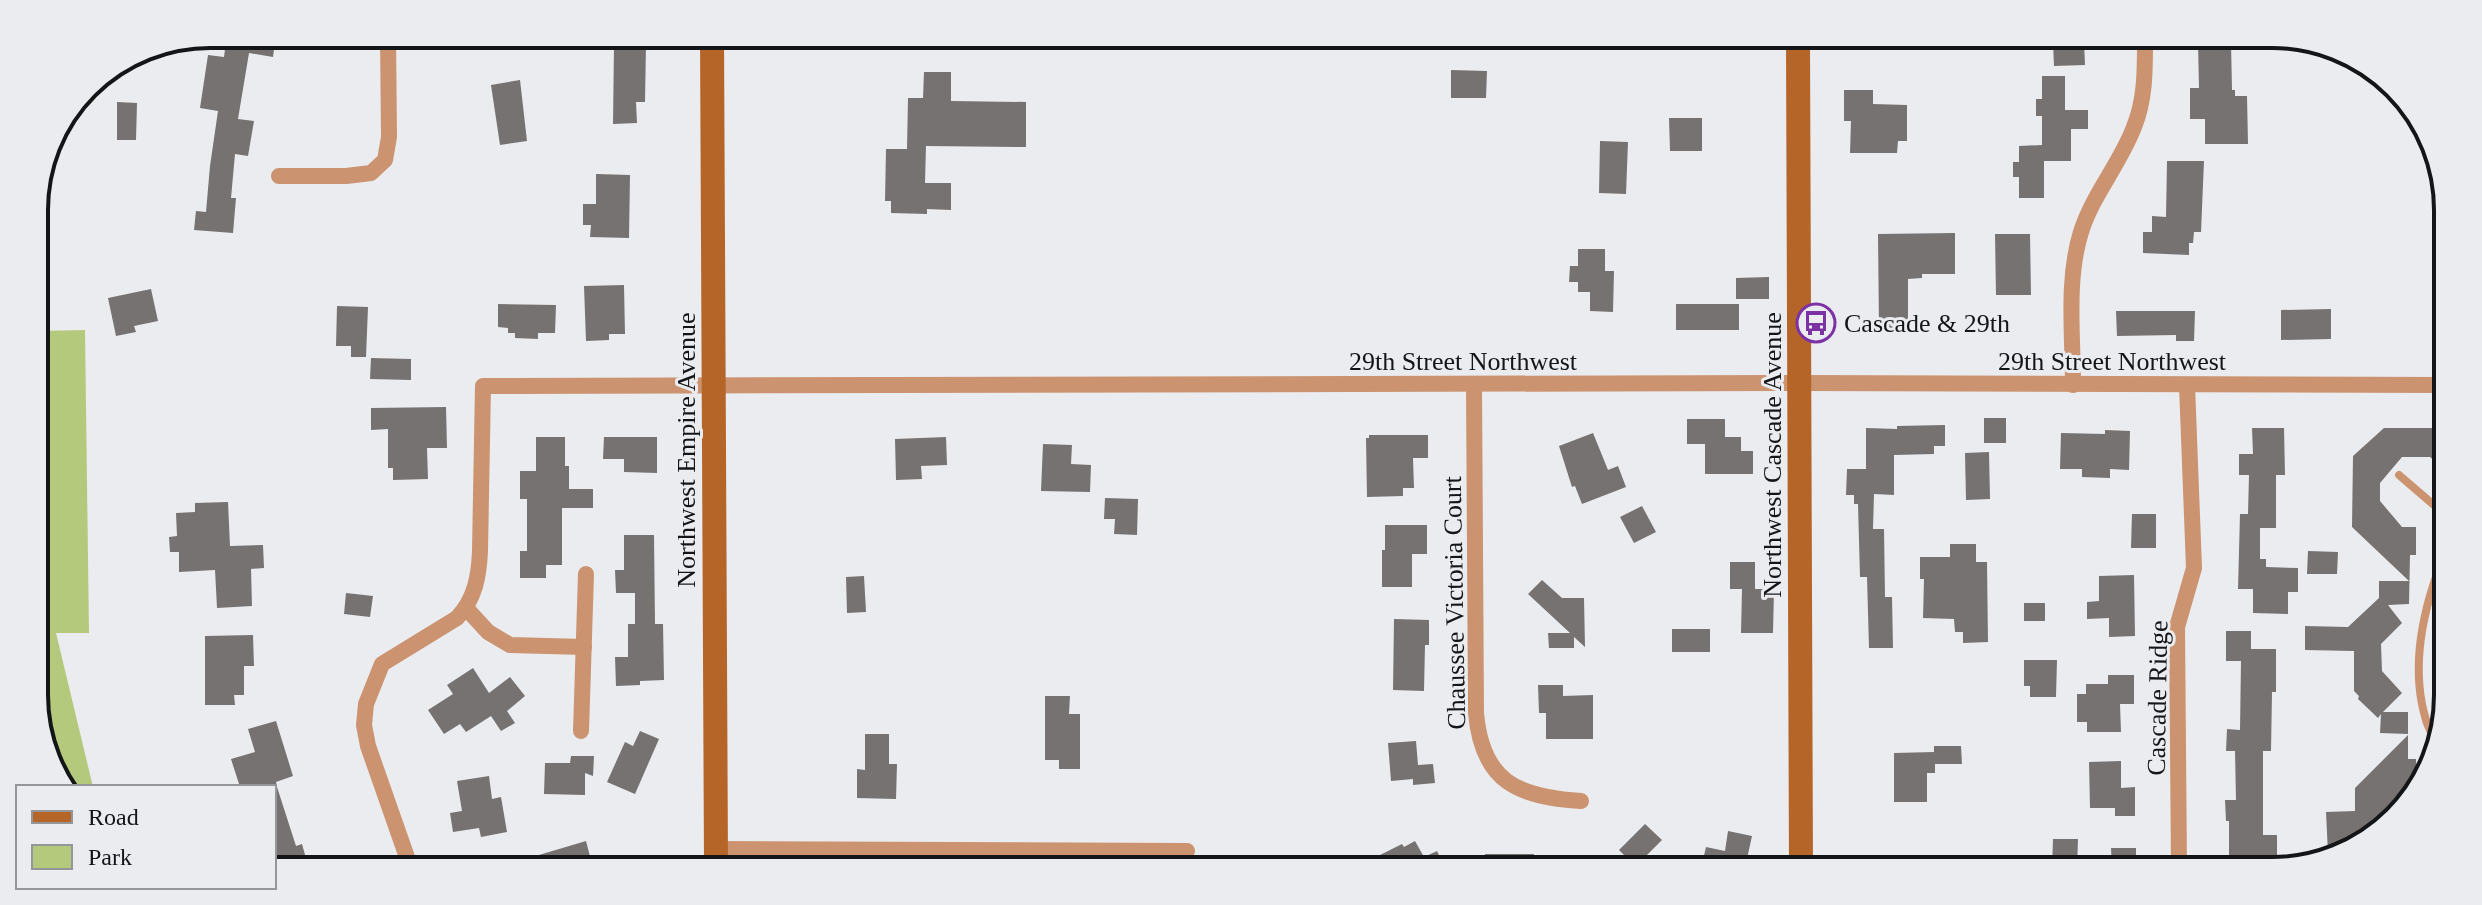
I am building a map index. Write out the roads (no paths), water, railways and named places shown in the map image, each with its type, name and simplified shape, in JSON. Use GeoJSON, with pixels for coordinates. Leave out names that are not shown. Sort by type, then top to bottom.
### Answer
{"type":"FeatureCollection","features":[{"type":"Feature","properties":{"kind":"street"},"geometry":{"type":"LineString","coordinates":[[279,176],[371,173],[385,160],[389,137],[388,48]]}},
{"type":"Feature","properties":{"kind":"street","name":"Northwest Empire Avenue"},"geometry":{"type":"LineString","coordinates":[[712,48],[716,856]]}},
{"type":"Feature","properties":{"kind":"street","name":"Northwest Cascade Avenue"},"geometry":{"type":"LineString","coordinates":[[1798,48],[1801,857]]}},
{"type":"Feature","properties":{"kind":"street"},"geometry":{"type":"LineString","coordinates":[[2073,385],[2072,273],[2076,246],[2090,209],[2134,128],[2145,80],[2145,48]]}},
{"type":"Feature","properties":{"kind":"street","name":"Chaussee Victoria Court"},"geometry":{"type":"LineString","coordinates":[[1474,385],[1478,736],[1486,758],[1503,779],[1524,791],[1552,799],[1581,801]]}},
{"type":"Feature","properties":{"kind":"street","name":"Cascade Ridge"},"geometry":{"type":"LineString","coordinates":[[2179,857],[2177,627],[2194,568],[2187,385]]}},
{"type":"Feature","properties":{"kind":"street","name":"29th Street Northwest"},"geometry":{"type":"LineString","coordinates":[[466,608],[474,592],[480,561],[483,386],[2434,385]]}},
{"type":"Feature","properties":{"kind":"street"},"geometry":{"type":"LineString","coordinates":[[581,731],[586,574]]}},
{"type":"Feature","properties":{"kind":"street"},"geometry":{"type":"LineString","coordinates":[[407,857],[368,746],[364,725],[366,704],[382,664],[457,618],[466,608],[488,632],[510,645],[584,647]]}},
{"type":"Feature","properties":{"kind":"street"},"geometry":{"type":"LineString","coordinates":[[716,856],[1187,851]]}},
{"type":"Feature","properties":{"kind":"lane"},"geometry":{"type":"LineString","coordinates":[[2399,475],[2434,505]]}},
{"type":"Feature","properties":{"kind":"lane"},"geometry":{"type":"LineString","coordinates":[[2430,729],[2418,672],[2422,621],[2434,581]]}},
{"type":"Feature","properties":{"kind":"place","name":"Cascade & 29th"},"geometry":{"type":"Point","coordinates":[1816,323]}}]}
